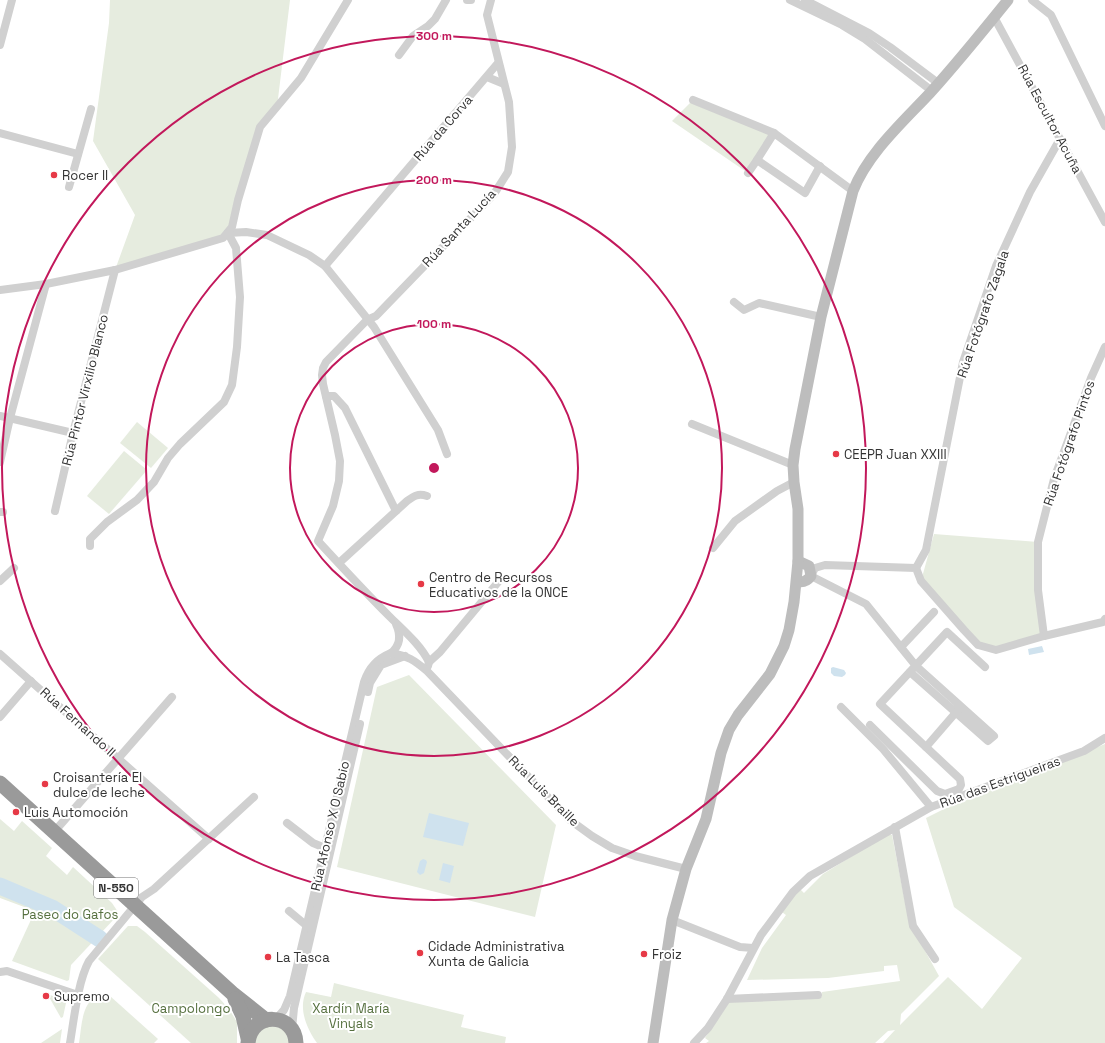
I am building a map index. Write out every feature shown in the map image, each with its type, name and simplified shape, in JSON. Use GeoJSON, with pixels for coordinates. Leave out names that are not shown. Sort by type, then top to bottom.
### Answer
{"type":"FeatureCollection","features":[{"type":"Feature","properties":{"kind":"highway","name":"N-550"},"geometry":{"type":"LineString","coordinates":[[0,783],[232,993],[271,1020]]}},
{"type":"Feature","properties":{"kind":"highway","name":"N-550"},"geometry":{"type":"LineString","coordinates":[[232,993],[243,1016],[248,1040]]}},
{"type":"Feature","properties":{"kind":"highway"},"geometry":{"type":"LineString","coordinates":[[248,1040],[252,1030],[257,1024],[271,1020],[283,1022],[296,1038]]}},
{"type":"Feature","properties":{"kind":"street"},"geometry":{"type":"LineString","coordinates":[[0,45],[12,0]]}},
{"type":"Feature","properties":{"kind":"street"},"geometry":{"type":"LineString","coordinates":[[0,290],[46,284],[116,270],[223,238],[232,227],[238,200],[260,127],[301,78],[348,0]]}},
{"type":"Feature","properties":{"kind":"street"},"geometry":{"type":"LineString","coordinates":[[399,55],[413,36],[428,26],[435,19],[446,0]]}},
{"type":"Feature","properties":{"kind":"street","name":"Rúa Santa Lucía"},"geometry":{"type":"LineString","coordinates":[[339,563],[318,541],[333,506],[339,481],[340,461],[322,375],[326,362],[367,320],[376,316],[494,194],[508,172],[512,148],[509,102],[487,15],[491,0]]}},
{"type":"Feature","properties":{"kind":"street"},"geometry":{"type":"LineString","coordinates":[[790,0],[842,25],[935,87]]}},
{"type":"Feature","properties":{"kind":"street"},"geometry":{"type":"LineString","coordinates":[[805,0],[869,33],[890,47],[935,87]]}},
{"type":"Feature","properties":{"kind":"street"},"geometry":{"type":"LineString","coordinates":[[653,1043],[672,920],[686,869],[706,819],[721,753],[729,730],[738,715],[770,674],[784,646],[789,630],[794,602],[798,561],[798,508],[793,465],[795,449],[821,318],[854,190],[865,167],[873,157],[935,87],[1008,0]]}},
{"type":"Feature","properties":{"kind":"street"},"geometry":{"type":"LineString","coordinates":[[1032,0],[1051,16],[1105,126]]}},
{"type":"Feature","properties":{"kind":"street","name":"Rúa Escultor Acuña"},"geometry":{"type":"LineString","coordinates":[[994,17],[1105,222]]}},
{"type":"Feature","properties":{"kind":"street","name":"Rúa da Corva"},"geometry":{"type":"LineString","coordinates":[[325,266],[498,63]]}},
{"type":"Feature","properties":{"kind":"street"},"geometry":{"type":"LineString","coordinates":[[486,77],[504,84]]}},
{"type":"Feature","properties":{"kind":"street"},"geometry":{"type":"LineString","coordinates":[[693,100],[774,133],[854,190]]}},
{"type":"Feature","properties":{"kind":"street"},"geometry":{"type":"LineString","coordinates":[[69,187],[90,109]]}},
{"type":"Feature","properties":{"kind":"street"},"geometry":{"type":"LineString","coordinates":[[0,133],[78,154]]}},
{"type":"Feature","properties":{"kind":"street"},"geometry":{"type":"LineString","coordinates":[[748,173],[774,133]]}},
{"type":"Feature","properties":{"kind":"street","name":"Rúa Fotógrafo Zagala"},"geometry":{"type":"LineString","coordinates":[[916,568],[926,550],[966,356],[996,266],[1030,192],[1060,139]]}},
{"type":"Feature","properties":{"kind":"street"},"geometry":{"type":"LineString","coordinates":[[757,160],[805,193],[820,166]]}},
{"type":"Feature","properties":{"kind":"street"},"geometry":{"type":"LineString","coordinates":[[228,233],[246,232],[266,235],[309,255],[325,266],[374,327],[438,430],[447,454]]}},
{"type":"Feature","properties":{"kind":"street"},"geometry":{"type":"LineString","coordinates":[[90,546],[90,539],[108,522],[137,500],[154,482],[168,458],[180,444],[224,402],[232,385],[240,297],[236,248],[228,233]]}},
{"type":"Feature","properties":{"kind":"street","name":"Rúa Pintor Virxilio Blanco"},"geometry":{"type":"LineString","coordinates":[[55,511],[73,434],[116,270]]}},
{"type":"Feature","properties":{"kind":"street"},"geometry":{"type":"LineString","coordinates":[[0,462],[10,418],[46,284]]}},
{"type":"Feature","properties":{"kind":"street"},"geometry":{"type":"LineString","coordinates":[[734,302],[744,310],[759,303],[821,318]]}},
{"type":"Feature","properties":{"kind":"street","name":"Rúa Fotógrafo Pintos"},"geometry":{"type":"LineString","coordinates":[[1044,636],[1038,590],[1038,542],[1054,479],[1091,378],[1105,347]]}},
{"type":"Feature","properties":{"kind":"street"},"geometry":{"type":"LineString","coordinates":[[326,396],[334,396],[345,408],[396,511]]}},
{"type":"Feature","properties":{"kind":"street"},"geometry":{"type":"LineString","coordinates":[[0,416],[73,434]]}},
{"type":"Feature","properties":{"kind":"street"},"geometry":{"type":"LineString","coordinates":[[692,424],[793,465]]}},
{"type":"Feature","properties":{"kind":"street"},"geometry":{"type":"LineString","coordinates":[[713,548],[735,521],[777,491],[794,482]]}},
{"type":"Feature","properties":{"kind":"street"},"geometry":{"type":"LineString","coordinates":[[426,496],[422,494],[416,495],[407,501],[339,563],[407,633],[426,656],[428,666]]}},
{"type":"Feature","properties":{"kind":"street"},"geometry":{"type":"LineString","coordinates":[[798,561],[809,566],[812,576],[866,604],[916,666],[958,710]]}},
{"type":"Feature","properties":{"kind":"street"},"geometry":{"type":"LineString","coordinates":[[796,581],[801,582],[808,580],[812,576],[815,568],[825,566],[916,568],[921,581],[978,645],[996,650],[1044,636],[1103,622],[1105,619]]}},
{"type":"Feature","properties":{"kind":"street"},"geometry":{"type":"LineString","coordinates":[[0,581],[14,568]]}},
{"type":"Feature","properties":{"kind":"street"},"geometry":{"type":"LineString","coordinates":[[428,666],[499,581]]}},
{"type":"Feature","properties":{"kind":"street"},"geometry":{"type":"LineString","coordinates":[[901,647],[934,612]]}},
{"type":"Feature","properties":{"kind":"street"},"geometry":{"type":"LineString","coordinates":[[391,653],[398,646],[400,640],[400,632],[394,621]]}},
{"type":"Feature","properties":{"kind":"street"},"geometry":{"type":"LineString","coordinates":[[870,725],[937,791],[945,794],[959,789],[961,786],[960,779],[880,704],[947,632],[985,666]]}},
{"type":"Feature","properties":{"kind":"street"},"geometry":{"type":"LineString","coordinates":[[391,653],[405,656],[428,666]]}},
{"type":"Feature","properties":{"kind":"street","name":"Rúa Afonso X O Sabio"},"geometry":{"type":"LineString","coordinates":[[296,1038],[294,1008],[364,682],[370,669],[375,663],[391,653]]}},
{"type":"Feature","properties":{"kind":"street","name":"Rúa Fernando II"},"geometry":{"type":"LineString","coordinates":[[0,654],[209,839]]}},
{"type":"Feature","properties":{"kind":"street","name":"Rúa Afonso X O Sabio"},"geometry":{"type":"LineString","coordinates":[[271,1020],[287,1006],[370,683],[381,665],[405,656]]}},
{"type":"Feature","properties":{"kind":"street","name":"Rúa Luis Braille"},"geometry":{"type":"LineString","coordinates":[[428,666],[570,820],[612,848],[635,856],[686,869]]}},
{"type":"Feature","properties":{"kind":"street"},"geometry":{"type":"LineString","coordinates":[[910,672],[958,710]]}},
{"type":"Feature","properties":{"kind":"street"},"geometry":{"type":"LineString","coordinates":[[0,717],[31,681]]}},
{"type":"Feature","properties":{"kind":"street"},"geometry":{"type":"LineString","coordinates":[[54,832],[172,697]]}},
{"type":"Feature","properties":{"kind":"street"},"geometry":{"type":"LineString","coordinates":[[841,707],[883,750],[931,807]]}},
{"type":"Feature","properties":{"kind":"street"},"geometry":{"type":"LineString","coordinates":[[926,747],[958,710]]}},
{"type":"Feature","properties":{"kind":"street","name":"Rúa das Estrigueiras"},"geometry":{"type":"LineString","coordinates":[[694,1043],[708,1028],[726,999],[761,935],[793,892],[810,876],[931,807],[1084,751],[1105,738]]}},
{"type":"Feature","properties":{"kind":"street"},"geometry":{"type":"LineString","coordinates":[[70,1043],[78,995],[84,972],[89,961],[142,897],[154,889],[254,797]]}},
{"type":"Feature","properties":{"kind":"street"},"geometry":{"type":"LineString","coordinates":[[286,823],[314,843],[328,849]]}},
{"type":"Feature","properties":{"kind":"street"},"geometry":{"type":"LineString","coordinates":[[895,827],[913,926],[935,959]]}},
{"type":"Feature","properties":{"kind":"street"},"geometry":{"type":"LineString","coordinates":[[289,911],[307,926]]}},
{"type":"Feature","properties":{"kind":"street"},"geometry":{"type":"LineString","coordinates":[[672,920],[740,947],[753,948]]}},
{"type":"Feature","properties":{"kind":"street"},"geometry":{"type":"LineString","coordinates":[[0,972],[7,971],[78,995]]}},
{"type":"Feature","properties":{"kind":"street"},"geometry":{"type":"LineString","coordinates":[[726,999],[818,995]]}},
{"type":"Feature","properties":{"kind":"green space"},"geometry":{"type":"Polygon","coordinates":[[[110,0],[290,0],[277,107],[260,127],[228,233],[115,270],[135,215],[93,141],[109,23],[110,0]]]}},
{"type":"Feature","properties":{"kind":"green space"},"geometry":{"type":"Polygon","coordinates":[[[693,100],[774,133],[748,173],[672,121],[693,100]]]}},
{"type":"Feature","properties":{"kind":"green space"},"geometry":{"type":"Polygon","coordinates":[[[137,422],[168,448],[151,468],[120,443],[137,422]]]}},
{"type":"Feature","properties":{"kind":"green space"},"geometry":{"type":"Polygon","coordinates":[[[124,451],[147,470],[109,514],[87,496],[124,451]]]}},
{"type":"Feature","properties":{"kind":"green space"},"geometry":{"type":"Polygon","coordinates":[[[934,534],[1038,542],[1044,636],[996,650],[978,645],[921,581],[934,534]]]}},
{"type":"Feature","properties":{"kind":"green space"},"geometry":{"type":"Polygon","coordinates":[[[409,675],[556,825],[535,917],[337,867],[377,687],[409,675]]]}},
{"type":"Feature","properties":{"kind":"green space"},"geometry":{"type":"Polygon","coordinates":[[[1105,744],[1105,1043],[883,1043],[895,1030],[888,1031],[875,1043],[706,1043],[709,1041],[705,1038],[730,1001],[784,996],[822,997],[822,992],[900,981],[897,965],[884,966],[884,971],[828,978],[747,980],[762,948],[786,915],[779,910],[798,887],[804,893],[823,874],[888,834],[892,835],[909,922],[939,976],[901,1014],[900,1025],[948,977],[982,1009],[1022,958],[954,907],[926,818],[942,810],[1105,744]]]}},
{"type":"Feature","properties":{"kind":"green space","name":"Paseo do Gafos"},"geometry":{"type":"Polygon","coordinates":[[[0,819],[14,831],[22,821],[52,848],[46,856],[67,875],[73,867],[112,903],[118,912],[115,918],[71,965],[69,980],[67,981],[12,961],[35,911],[0,898],[0,819]]]}},
{"type":"Feature","properties":{"kind":"green space","name":"Campolongo"},"geometry":{"type":"Polygon","coordinates":[[[128,926],[137,926],[145,932],[219,998],[229,1009],[237,1022],[237,1043],[191,1043],[98,959],[128,926]]]}},
{"type":"Feature","properties":{"kind":"green space","name":"Xardín María Vinyals"},"geometry":{"type":"Polygon","coordinates":[[[334,983],[464,1015],[461,1027],[506,1037],[505,1043],[317,1043],[310,1032],[305,1019],[303,1012],[304,998],[306,992],[331,997],[334,983]]]}},
{"type":"Feature","properties":{"kind":"green space"},"geometry":{"type":"Polygon","coordinates":[[[100,994],[110,996],[158,1039],[154,1043],[79,1043],[86,1008],[89,1002],[100,994]]]}},
{"type":"Feature","properties":{"kind":"green space"},"geometry":{"type":"Polygon","coordinates":[[[50,995],[64,1000],[66,1003],[63,1017],[61,1018],[49,997],[50,995]]]}},
{"type":"Feature","properties":{"kind":"green space"},"geometry":{"type":"Polygon","coordinates":[[[268,1025],[284,1029],[290,1043],[254,1043],[255,1036],[268,1025]]]}},
{"type":"Feature","properties":{"kind":"green space"},"geometry":{"type":"Polygon","coordinates":[[[62,1029],[60,1043],[41,1043],[62,1029]]]}},
{"type":"Feature","properties":{"kind":"water"},"geometry":{"type":"Polygon","coordinates":[[[1042,646],[1044,652],[1029,655],[1028,649],[1042,646]]]}},
{"type":"Feature","properties":{"kind":"water"},"geometry":{"type":"Polygon","coordinates":[[[833,667],[844,670],[846,673],[845,675],[842,677],[834,676],[831,673],[831,668],[833,667]]]}},
{"type":"Feature","properties":{"kind":"water"},"geometry":{"type":"Polygon","coordinates":[[[429,813],[469,823],[463,846],[423,837],[429,813]]]}},
{"type":"Feature","properties":{"kind":"water"},"geometry":{"type":"Polygon","coordinates":[[[423,859],[427,862],[424,873],[420,875],[417,872],[420,861],[423,859]]]}},
{"type":"Feature","properties":{"kind":"water"},"geometry":{"type":"Polygon","coordinates":[[[443,863],[454,866],[450,883],[439,880],[443,863]]]}},
{"type":"Feature","properties":{"kind":"waterway"},"geometry":{"type":"LineString","coordinates":[[0,886],[52,908],[100,939]]}},
{"type":"Feature","properties":{"kind":"place","name":"Rocer II"},"geometry":{"type":"Point","coordinates":[54,175]}},
{"type":"Feature","properties":{"kind":"place","name":"CEEPR Juan XXIII"},"geometry":{"type":"Point","coordinates":[836,454]}},
{"type":"Feature","properties":{"kind":"place","name":"Centro de Recursos Educativos de la ONCE"},"geometry":{"type":"Point","coordinates":[421,584]}},
{"type":"Feature","properties":{"kind":"place","name":"Croisantería El dulce de leche"},"geometry":{"type":"Point","coordinates":[45,784]}},
{"type":"Feature","properties":{"kind":"place","name":"Luis Automoción"},"geometry":{"type":"Point","coordinates":[16,812]}},
{"type":"Feature","properties":{"kind":"place","name":"Cidade Administrativa Xunta de Galicia"},"geometry":{"type":"Point","coordinates":[420,953]}},
{"type":"Feature","properties":{"kind":"place","name":"Froiz"},"geometry":{"type":"Point","coordinates":[644,954]}},
{"type":"Feature","properties":{"kind":"place","name":"La Tasca"},"geometry":{"type":"Point","coordinates":[268,957]}},
{"type":"Feature","properties":{"kind":"place","name":"Supremo"},"geometry":{"type":"Point","coordinates":[46,996]}}]}
